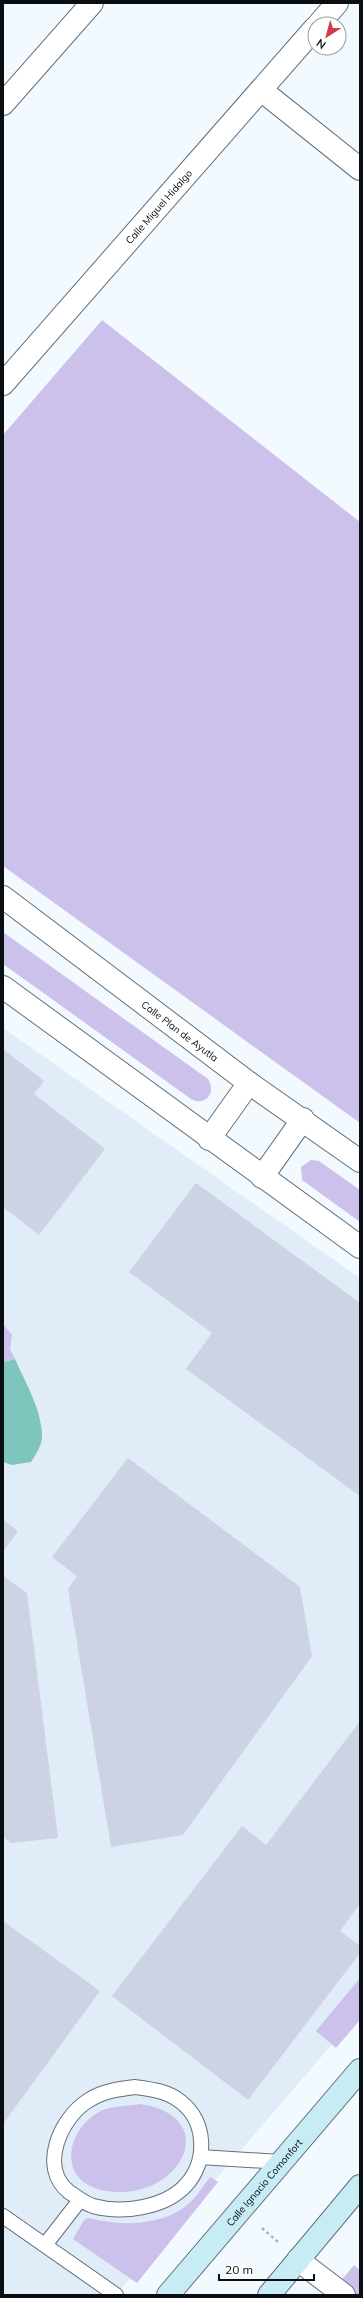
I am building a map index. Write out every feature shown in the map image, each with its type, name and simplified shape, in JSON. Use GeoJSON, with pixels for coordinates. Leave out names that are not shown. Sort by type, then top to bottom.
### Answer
{"type":"FeatureCollection","features":[{"type":"Feature","properties":{"kind":"main road","name":"Calle Ignacio Comonfort"},"geometry":{"type":"LineString","coordinates":[[168,2295],[360,2070]]}},
{"type":"Feature","properties":{"kind":"main road"},"geometry":{"type":"LineString","coordinates":[[269,2295],[360,2186]]}},
{"type":"Feature","properties":{"kind":"street"},"geometry":{"type":"LineString","coordinates":[[3,104],[92,3]]}},
{"type":"Feature","properties":{"kind":"street"},"geometry":{"type":"LineString","coordinates":[[326,16],[337,3]]}},
{"type":"Feature","properties":{"kind":"street","name":"Calle Miguel Hidalgo"},"geometry":{"type":"LineString","coordinates":[[3,384],[307,37]]}},
{"type":"Feature","properties":{"kind":"street"},"geometry":{"type":"LineString","coordinates":[[261,90],[360,169]]}},
{"type":"Feature","properties":{"kind":"street","name":"Calle Plan de Ayutla"},"geometry":{"type":"LineString","coordinates":[[3,897],[249,1083],[304,1119],[360,1161]]}},
{"type":"Feature","properties":{"kind":"street"},"geometry":{"type":"LineString","coordinates":[[3,987],[209,1139],[360,1247]]}},
{"type":"Feature","properties":{"kind":"street"},"geometry":{"type":"LineString","coordinates":[[209,1139],[249,1083]]}},
{"type":"Feature","properties":{"kind":"street"},"geometry":{"type":"LineString","coordinates":[[262,1177],[304,1119]]}},
{"type":"Feature","properties":{"kind":"street"},"geometry":{"type":"LineString","coordinates":[[298,2260],[344,2295]]}},
{"type":"Feature","properties":{"kind":"lane"},"geometry":{"type":"LineString","coordinates":[[135,2087],[159,2090],[180,2101],[195,2117],[201,2134],[202,2150],[197,2170],[186,2185],[172,2197],[152,2205],[112,2209],[92,2206],[80,2200],[65,2188],[56,2175],[55,2157],[57,2139],[66,2122],[77,2109],[89,2100],[107,2091],[135,2087]]}},
{"type":"Feature","properties":{"kind":"lane"},"geometry":{"type":"LineString","coordinates":[[200,2157],[281,2162]]}},
{"type":"Feature","properties":{"kind":"lane"},"geometry":{"type":"LineString","coordinates":[[45,2245],[80,2200]]}},
{"type":"Feature","properties":{"kind":"lane"},"geometry":{"type":"LineString","coordinates":[[3,2216],[116,2295]]}},
{"type":"Feature","properties":{"kind":"path"},"geometry":{"type":"LineString","coordinates":[[241,2209],[298,2260]]}},
{"type":"Feature","properties":{"kind":"shaded area"},"geometry":{"type":"Polygon","coordinates":[[[102,320],[360,522],[360,1123],[3,866],[3,435],[102,320]]]}},
{"type":"Feature","properties":{"kind":"shaded area"},"geometry":{"type":"Polygon","coordinates":[[[3,932],[208,1079],[211,1089],[208,1097],[201,1101],[191,1099],[3,964],[3,932]]]}},
{"type":"Feature","properties":{"kind":"shaded area"},"geometry":{"type":"Polygon","coordinates":[[[3,1028],[360,1278],[360,2012],[116,2295],[3,2295],[3,1028]]]}},
{"type":"Feature","properties":{"kind":"shaded area"},"geometry":{"type":"Polygon","coordinates":[[[311,1160],[319,1161],[360,1190],[360,1222],[302,1180],[301,1167],[311,1160]]]}},
{"type":"Feature","properties":{"kind":"shaded area"},"geometry":{"type":"Polygon","coordinates":[[[3,1324],[12,1335],[10,1349],[15,1359],[5,1362],[3,1359],[3,1324]]]}},
{"type":"Feature","properties":{"kind":"shaded area"},"geometry":{"type":"Polygon","coordinates":[[[3,1359],[5,1362],[15,1359],[32,1395],[39,1415],[42,1438],[39,1449],[31,1462],[12,1465],[3,1462],[3,1359]]]}},
{"type":"Feature","properties":{"kind":"shaded area"},"geometry":{"type":"Polygon","coordinates":[[[360,1978],[360,2020],[336,2048],[316,2031],[360,1978]]]}},
{"type":"Feature","properties":{"kind":"shaded area"},"geometry":{"type":"Polygon","coordinates":[[[140,2104],[166,2112],[181,2125],[186,2141],[182,2158],[170,2174],[151,2186],[128,2192],[101,2190],[87,2184],[77,2175],[72,2165],[71,2153],[74,2141],[80,2129],[89,2119],[105,2109],[140,2104]]]}},
{"type":"Feature","properties":{"kind":"shaded area"},"geometry":{"type":"Polygon","coordinates":[[[210,2177],[218,2182],[137,2283],[73,2239],[84,2220],[89,2218],[101,2221],[137,2223],[160,2219],[171,2215],[182,2209],[190,2202],[198,2194],[210,2177]]]}},
{"type":"Feature","properties":{"kind":"shaded area"},"geometry":{"type":"Polygon","coordinates":[[[354,2265],[360,2270],[360,2295],[329,2295],[354,2265]]]}},
{"type":"Feature","properties":{"kind":"building"},"geometry":{"type":"Polygon","coordinates":[[[3,1049],[44,1081],[34,1094],[105,1149],[39,1235],[3,1207],[3,1049]]]}},
{"type":"Feature","properties":{"kind":"building"},"geometry":{"type":"Polygon","coordinates":[[[196,1183],[360,1303],[360,1496],[186,1369],[212,1333],[129,1272],[196,1183]]]}},
{"type":"Feature","properties":{"kind":"building"},"geometry":{"type":"Polygon","coordinates":[[[128,1458],[300,1587],[312,1656],[183,1835],[111,1847],[68,1589],[77,1576],[52,1557],[128,1458]]]}},
{"type":"Feature","properties":{"kind":"building"},"geometry":{"type":"Polygon","coordinates":[[[3,1520],[18,1531],[3,1552],[3,1520]]]}},
{"type":"Feature","properties":{"kind":"building"},"geometry":{"type":"Polygon","coordinates":[[[3,1576],[27,1593],[58,1838],[11,1843],[3,1837],[3,1576]]]}},
{"type":"Feature","properties":{"kind":"building"},"geometry":{"type":"Polygon","coordinates":[[[360,1721],[360,1904],[340,1931],[360,1946],[360,1953],[248,2100],[112,1996],[242,1826],[266,1845],[360,1721]]]}},
{"type":"Feature","properties":{"kind":"building"},"geometry":{"type":"Polygon","coordinates":[[[3,1921],[100,1991],[3,2124],[3,1921]]]}}]}
